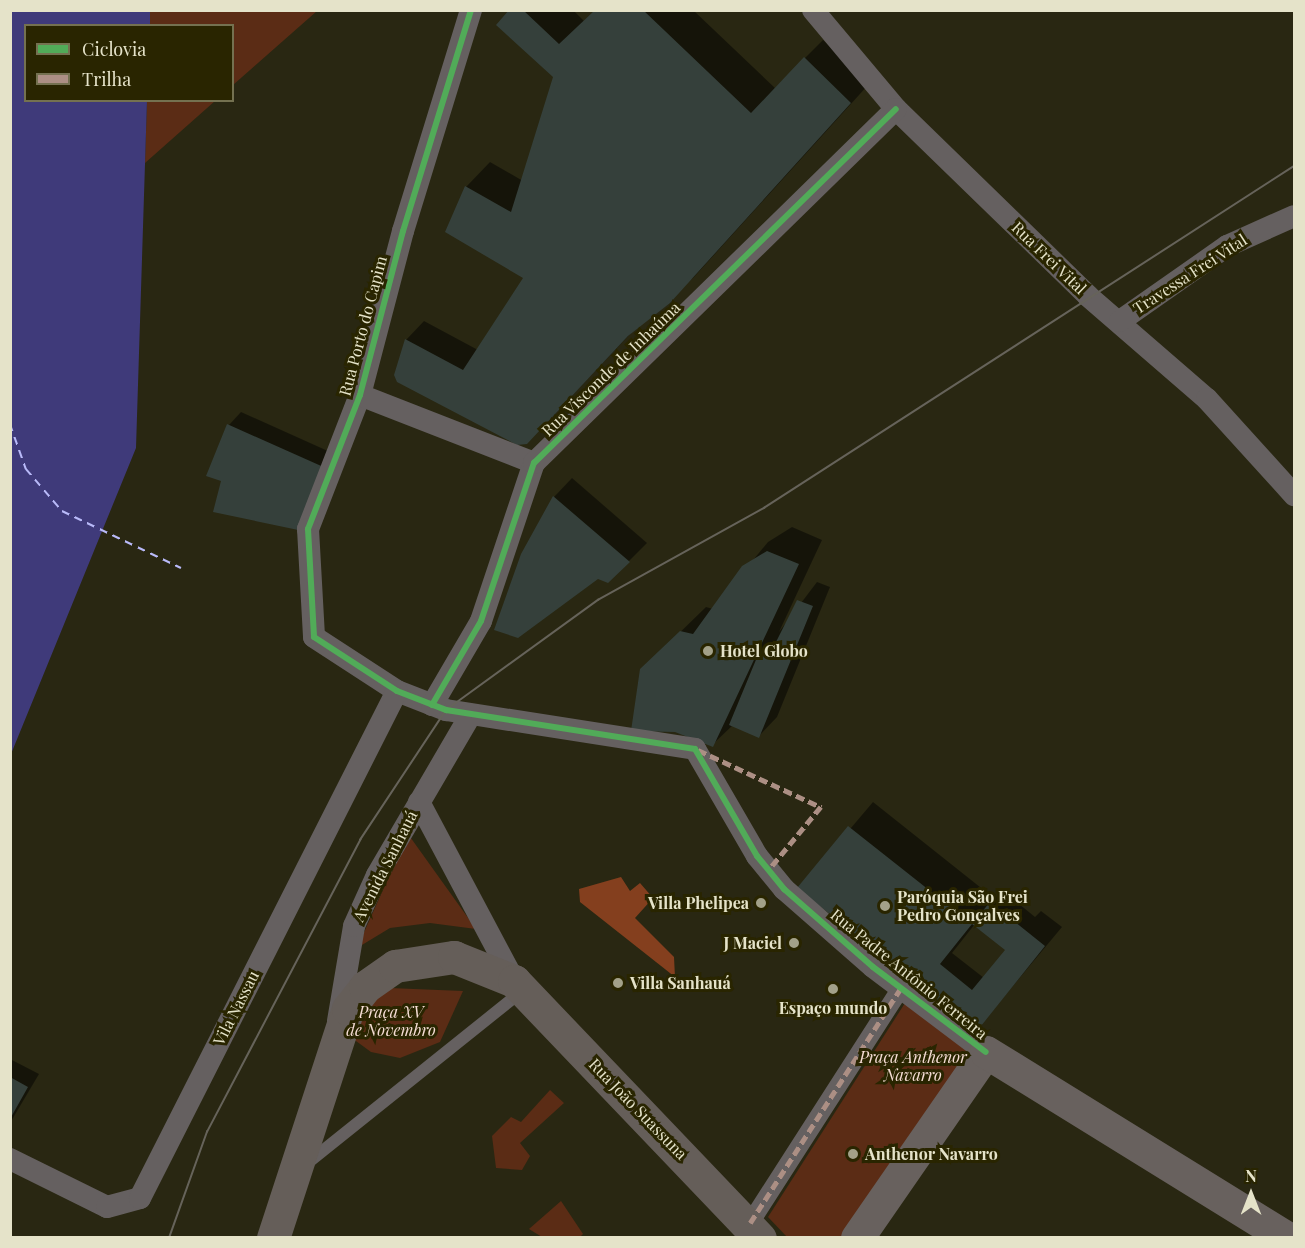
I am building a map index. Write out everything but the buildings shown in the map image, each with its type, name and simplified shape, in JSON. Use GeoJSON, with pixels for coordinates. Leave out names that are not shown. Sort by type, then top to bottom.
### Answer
{"type":"FeatureCollection","features":[{"type":"Feature","properties":{"kind":"main road","name":"Rua João Suassuna"},"geometry":{"type":"LineString","coordinates":[[337,1031],[365,987],[395,966],[454,957],[519,985],[755,1230]]}},
{"type":"Feature","properties":{"kind":"main road","name":"Avenida Sanhauá"},"geometry":{"type":"LineString","coordinates":[[273,1238],[337,1031]]}},
{"type":"Feature","properties":{"kind":"main road"},"geometry":{"type":"LineString","coordinates":[[857,1238],[986,1052]]}},
{"type":"Feature","properties":{"kind":"main road","name":"Rua Padre Antônio Ferreira"},"geometry":{"type":"LineString","coordinates":[[986,1052],[1287,1238]]}},
{"type":"Feature","properties":{"kind":"street","name":"Rua Porto do Capim"},"geometry":{"type":"LineString","coordinates":[[397,692],[324,646],[310,626],[308,529],[360,395],[403,231],[471,10]]}},
{"type":"Feature","properties":{"kind":"street","name":"Rua Frei Vital"},"geometry":{"type":"LineString","coordinates":[[813,10],[896,109],[1120,321],[1207,399],[1294,495]]}},
{"type":"Feature","properties":{"kind":"street","name":"Rua Visconde de Inhaúma"},"geometry":{"type":"LineString","coordinates":[[432,705],[481,621],[534,463],[896,109]]}},
{"type":"Feature","properties":{"kind":"street","name":"Travessa Frei Vital"},"geometry":{"type":"LineString","coordinates":[[1120,321],[1227,246],[1294,216]]}},
{"type":"Feature","properties":{"kind":"street","name":"Rua Porto do Capim"},"geometry":{"type":"LineString","coordinates":[[360,395],[534,463]]}},
{"type":"Feature","properties":{"kind":"street"},"geometry":{"type":"LineString","coordinates":[[397,692],[432,705],[471,714]]}},
{"type":"Feature","properties":{"kind":"street","name":"Vila Nassau"},"geometry":{"type":"LineString","coordinates":[[10,1159],[107,1207],[140,1198],[397,692]]}},
{"type":"Feature","properties":{"kind":"street","name":"Avenida Sanhauá"},"geometry":{"type":"LineString","coordinates":[[337,1031],[354,926],[419,802],[471,714]]}},
{"type":"Feature","properties":{"kind":"street","name":"Rua Padre Antônio Ferreira"},"geometry":{"type":"LineString","coordinates":[[471,714],[695,749],[762,864],[815,916],[900,989],[986,1052]]}},
{"type":"Feature","properties":{"kind":"street","name":"Rua João Suassuna"},"geometry":{"type":"LineString","coordinates":[[419,802],[519,985]]}},
{"type":"Feature","properties":{"kind":"street"},"geometry":{"type":"LineString","coordinates":[[755,1230],[900,989]]}},
{"type":"Feature","properties":{"kind":"lane"},"geometry":{"type":"LineString","coordinates":[[293,1175],[519,985]]}},
{"type":"Feature","properties":{"kind":"green space"},"geometry":{"type":"Polygon","coordinates":[[[150,10],[317,11],[234,84],[234,24],[150,24],[150,10]]]}},
{"type":"Feature","properties":{"kind":"green space"},"geometry":{"type":"Polygon","coordinates":[[[147,102],[214,102],[145,163],[147,102]]]}},
{"type":"Feature","properties":{"kind":"green space"},"geometry":{"type":"Polygon","coordinates":[[[408,834],[476,929],[430,923],[390,928],[357,948],[408,834]]]}},
{"type":"Feature","properties":{"kind":"green space","name":"Praça XV de Novembro"},"geometry":{"type":"Polygon","coordinates":[[[365,987],[463,991],[440,1042],[400,1058],[371,1052],[345,1033],[365,987]]]}},
{"type":"Feature","properties":{"kind":"green space","name":"Praça Anthenor Navarro"},"geometry":{"type":"Polygon","coordinates":[[[905,1003],[972,1054],[843,1237],[787,1237],[768,1217],[905,1003]]]}},
{"type":"Feature","properties":{"kind":"green space"},"geometry":{"type":"Polygon","coordinates":[[[550,1090],[564,1103],[520,1143],[530,1156],[522,1170],[496,1168],[492,1136],[511,1117],[521,1122],[550,1090]]]}},
{"type":"Feature","properties":{"kind":"green space"},"geometry":{"type":"Polygon","coordinates":[[[561,1201],[583,1234],[580,1237],[542,1237],[529,1229],[561,1201]]]}},
{"type":"Feature","properties":{"kind":"shaded area"},"geometry":{"type":"Polygon","coordinates":[[[11,10],[150,11],[150,24],[24,24],[24,102],[147,102],[136,448],[11,754],[11,10]]]}},
{"type":"Feature","properties":{"kind":"shaded area"},"geometry":{"type":"Polygon","coordinates":[[[621,877],[630,891],[640,883],[653,898],[635,918],[674,957],[675,977],[580,902],[579,889],[621,877]]]}},
{"type":"Feature","properties":{"kind":"ferry route"},"geometry":{"type":"LineString","coordinates":[[10,424],[26,469],[62,511],[181,568]]}},
{"type":"Feature","properties":{"kind":"tram line"},"geometry":{"type":"LineString","coordinates":[[169,1238],[207,1132],[360,840],[446,710],[598,600],[764,508],[1294,166]]}},
{"type":"Feature","properties":{"kind":"marked path"},"geometry":{"type":"LineString","coordinates":[[698,750],[821,807],[768,871]]}},
{"type":"Feature","properties":{"kind":"marked path"},"geometry":{"type":"LineString","coordinates":[[750,1223],[900,989]]}},
{"type":"Feature","properties":{"kind":"cycle path"},"geometry":{"type":"LineString","coordinates":[[471,10],[403,231],[360,395],[308,529],[314,637],[397,691],[446,710],[695,749],[757,856],[784,889],[873,967],[986,1052]]}},
{"type":"Feature","properties":{"kind":"cycle path"},"geometry":{"type":"LineString","coordinates":[[432,705],[481,621],[534,463],[896,109]]}},
{"type":"Feature","properties":{"kind":"place","name":"Hotel Globo"},"geometry":{"type":"Point","coordinates":[708,651]}},
{"type":"Feature","properties":{"kind":"place","name":"Villa Phelipea"},"geometry":{"type":"Point","coordinates":[761,903]}},
{"type":"Feature","properties":{"kind":"place","name":"Paróquia São Frei Pedro Gonçalves"},"geometry":{"type":"Point","coordinates":[885,906]}},
{"type":"Feature","properties":{"kind":"place","name":"J Maciel"},"geometry":{"type":"Point","coordinates":[794,943]}},
{"type":"Feature","properties":{"kind":"place","name":"Villa Sanhauá"},"geometry":{"type":"Point","coordinates":[618,983]}},
{"type":"Feature","properties":{"kind":"place","name":"Espaço mundo"},"geometry":{"type":"Point","coordinates":[833,989]}},
{"type":"Feature","properties":{"kind":"place","name":"Anthenor Navarro"},"geometry":{"type":"Point","coordinates":[853,1154]}}]}
